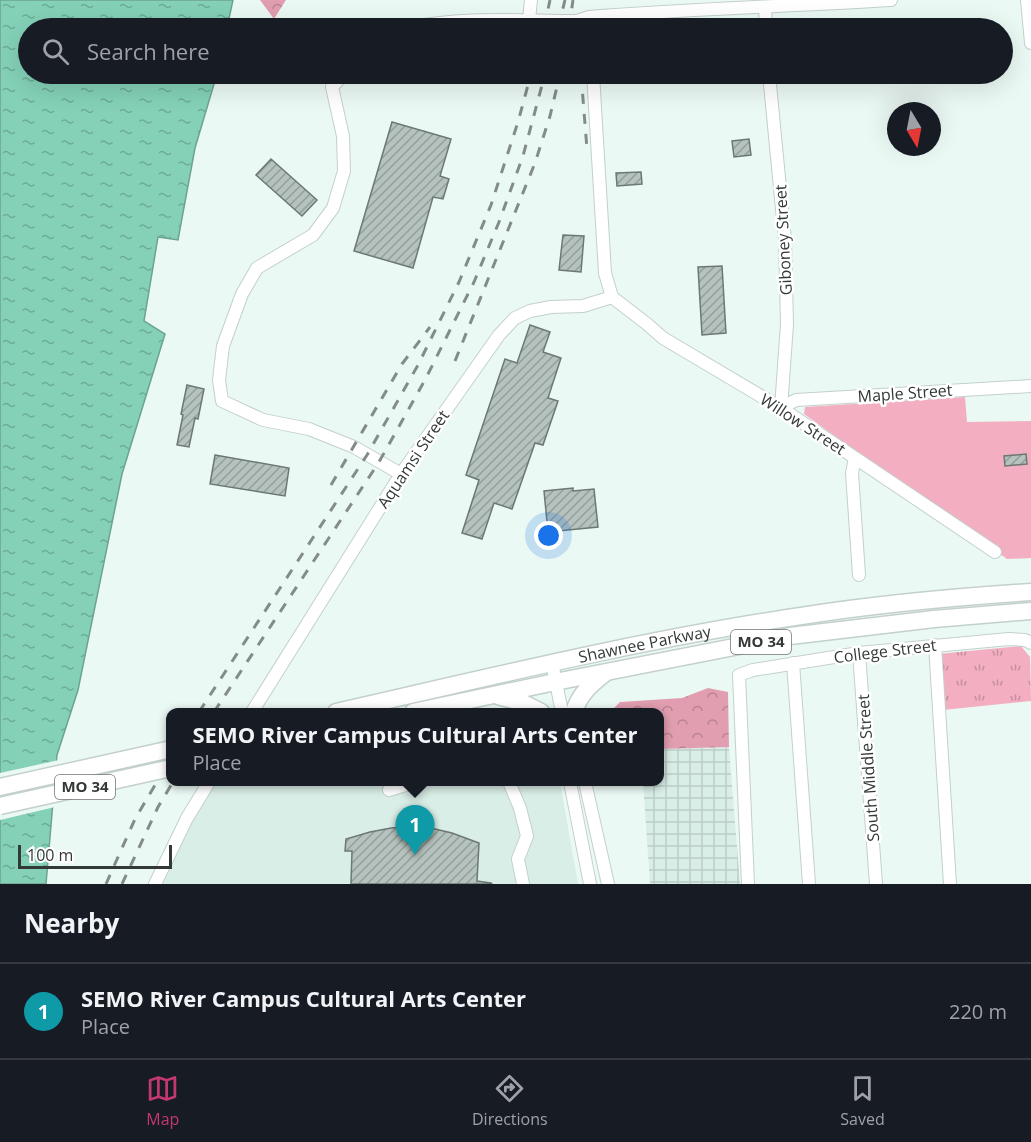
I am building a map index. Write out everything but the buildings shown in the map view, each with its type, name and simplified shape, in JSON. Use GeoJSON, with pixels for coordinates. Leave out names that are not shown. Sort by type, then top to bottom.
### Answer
{"type":"FeatureCollection","features":[{"type":"Feature","properties":{"kind":"highway","name":"Shawnee Parkway"},"geometry":{"type":"LineString","coordinates":[[354,708],[638,644],[802,615],[930,600],[1031,592]]}},
{"type":"Feature","properties":{"kind":"highway","name":"Shawnee Parkway"},"geometry":{"type":"LineString","coordinates":[[433,708],[790,636],[1031,611]]}},
{"type":"Feature","properties":{"kind":"highway"},"geometry":{"type":"LineString","coordinates":[[575,708],[588,687],[607,672]]}},
{"type":"Feature","properties":{"kind":"highway"},"geometry":{"type":"LineString","coordinates":[[494,695],[521,702],[532,708]]}},
{"type":"Feature","properties":{"kind":"highway","name":"MO 34"},"geometry":{"type":"LineString","coordinates":[[0,787],[166,750]]}},
{"type":"Feature","properties":{"kind":"highway","name":"MO 34"},"geometry":{"type":"LineString","coordinates":[[0,806],[166,769]]}},
{"type":"Feature","properties":{"kind":"street"},"geometry":{"type":"LineString","coordinates":[[529,18],[531,0]]}},
{"type":"Feature","properties":{"kind":"street"},"geometry":{"type":"LineString","coordinates":[[617,18],[688,5],[765,7],[891,0]]}},
{"type":"Feature","properties":{"kind":"street"},"geometry":{"type":"LineString","coordinates":[[1027,0],[1031,43]]}},
{"type":"Feature","properties":{"kind":"street"},"geometry":{"type":"LineString","coordinates":[[765,7],[766,18]]}},
{"type":"Feature","properties":{"kind":"street"},"geometry":{"type":"LineString","coordinates":[[335,84],[332,87],[343,136],[344,171],[333,208],[313,235],[257,268],[242,294],[223,346],[219,380],[222,401],[263,420],[309,429],[354,447],[401,474]]}},
{"type":"Feature","properties":{"kind":"street"},"geometry":{"type":"LineString","coordinates":[[594,84],[605,273],[612,297]]}},
{"type":"Feature","properties":{"kind":"street","name":"Giboney Street"},"geometry":{"type":"LineString","coordinates":[[770,84],[785,240],[787,324],[781,408]]}},
{"type":"Feature","properties":{"kind":"street","name":"Aquamsi Street"},"geometry":{"type":"LineString","coordinates":[[255,708],[401,474],[499,335],[515,318],[530,311],[583,306],[612,297]]}},
{"type":"Feature","properties":{"kind":"street","name":"Willow Street"},"geometry":{"type":"LineString","coordinates":[[612,297],[663,338],[781,408],[995,552]]}},
{"type":"Feature","properties":{"kind":"street","name":"Maple Street"},"geometry":{"type":"LineString","coordinates":[[781,408],[796,400],[1031,386]]}},
{"type":"Feature","properties":{"kind":"street"},"geometry":{"type":"LineString","coordinates":[[855,458],[852,473],[859,575]]}},
{"type":"Feature","properties":{"kind":"street","name":"College Street"},"geometry":{"type":"LineString","coordinates":[[748,884],[739,675],[753,670],[859,653],[1009,639],[1025,640],[1031,643]]}},
{"type":"Feature","properties":{"kind":"street"},"geometry":{"type":"LineString","coordinates":[[935,645],[950,884]]}},
{"type":"Feature","properties":{"kind":"street","name":"South Middle Street"},"geometry":{"type":"LineString","coordinates":[[859,653],[876,884]]}},
{"type":"Feature","properties":{"kind":"street"},"geometry":{"type":"LineString","coordinates":[[552,663],[561,708]]}},
{"type":"Feature","properties":{"kind":"street"},"geometry":{"type":"LineString","coordinates":[[794,663],[809,884]]}},
{"type":"Feature","properties":{"kind":"street"},"geometry":{"type":"LineString","coordinates":[[155,884],[187,818],[207,786]]}},
{"type":"Feature","properties":{"kind":"street"},"geometry":{"type":"LineString","coordinates":[[389,790],[402,786]]}},
{"type":"Feature","properties":{"kind":"street"},"geometry":{"type":"LineString","coordinates":[[511,786],[520,808],[527,836],[518,859],[523,884]]}},
{"type":"Feature","properties":{"kind":"street"},"geometry":{"type":"LineString","coordinates":[[571,786],[590,884]]}},
{"type":"Feature","properties":{"kind":"street"},"geometry":{"type":"LineString","coordinates":[[586,786],[608,884]]}},
{"type":"Feature","properties":{"kind":"shaded area"},"geometry":{"type":"Polygon","coordinates":[[[729,747],[740,884],[650,884],[643,786],[664,786],[664,749],[729,747]]]}},
{"type":"Feature","properties":{"kind":"shaded area"},"geometry":{"type":"Polygon","coordinates":[[[213,786],[561,786],[578,884],[163,884],[177,848],[213,786]]]}},
{"type":"Feature","properties":{"kind":"green space"},"geometry":{"type":"Polygon","coordinates":[[[260,0],[286,0],[273,18],[260,0]]]}},
{"type":"Feature","properties":{"kind":"green space"},"geometry":{"type":"Polygon","coordinates":[[[965,397],[967,422],[1031,421],[1031,558],[1007,559],[804,414],[805,407],[965,397]]]}},
{"type":"Feature","properties":{"kind":"green space"},"geometry":{"type":"Polygon","coordinates":[[[1021,646],[1030,657],[1031,701],[943,710],[938,654],[1021,646]]]}},
{"type":"Feature","properties":{"kind":"green space"},"geometry":{"type":"Polygon","coordinates":[[[708,688],[728,692],[729,747],[664,749],[664,708],[614,708],[620,702],[682,698],[708,688]]]}},
{"type":"Feature","properties":{"kind":"water"},"geometry":{"type":"Polygon","coordinates":[[[0,0],[233,0],[229,18],[18,18],[18,84],[214,84],[195,148],[178,240],[158,237],[144,321],[165,334],[122,474],[78,690],[57,755],[46,884],[0,884],[0,0]]]}},
{"type":"Feature","properties":{"kind":"pier"},"geometry":{"type":"Polygon","coordinates":[[[59,760],[55,807],[0,820],[0,773],[59,760]]]}},
{"type":"Feature","properties":{"kind":"railway"},"geometry":{"type":"LineString","coordinates":[[546,18],[550,0]]}},
{"type":"Feature","properties":{"kind":"railway"},"geometry":{"type":"LineString","coordinates":[[560,18],[565,0]]}},
{"type":"Feature","properties":{"kind":"railway"},"geometry":{"type":"LineString","coordinates":[[570,18],[573,0]]}},
{"type":"Feature","properties":{"kind":"railway"},"geometry":{"type":"LineString","coordinates":[[202,708],[367,455],[418,365],[459,282],[491,205],[528,84]]}},
{"type":"Feature","properties":{"kind":"railway"},"geometry":{"type":"LineString","coordinates":[[217,708],[379,462],[425,380],[474,282],[499,222],[523,156],[542,84]]}},
{"type":"Feature","properties":{"kind":"railway"},"geometry":{"type":"LineString","coordinates":[[455,361],[535,163],[558,84]]}},
{"type":"Feature","properties":{"kind":"railway"},"geometry":{"type":"LineString","coordinates":[[582,84],[587,149]]}},
{"type":"Feature","properties":{"kind":"railway"},"geometry":{"type":"LineString","coordinates":[[331,485],[402,364],[430,327]]}},
{"type":"Feature","properties":{"kind":"railway"},"geometry":{"type":"LineString","coordinates":[[106,884],[135,819],[166,766]]}},
{"type":"Feature","properties":{"kind":"railway"},"geometry":{"type":"LineString","coordinates":[[122,884],[158,807],[171,786]]}},
{"type":"Feature","properties":{"kind":"place","name":"SEMO River Campus Cultural Arts Center"},"geometry":{"type":"Point","coordinates":[415,855]}}]}
